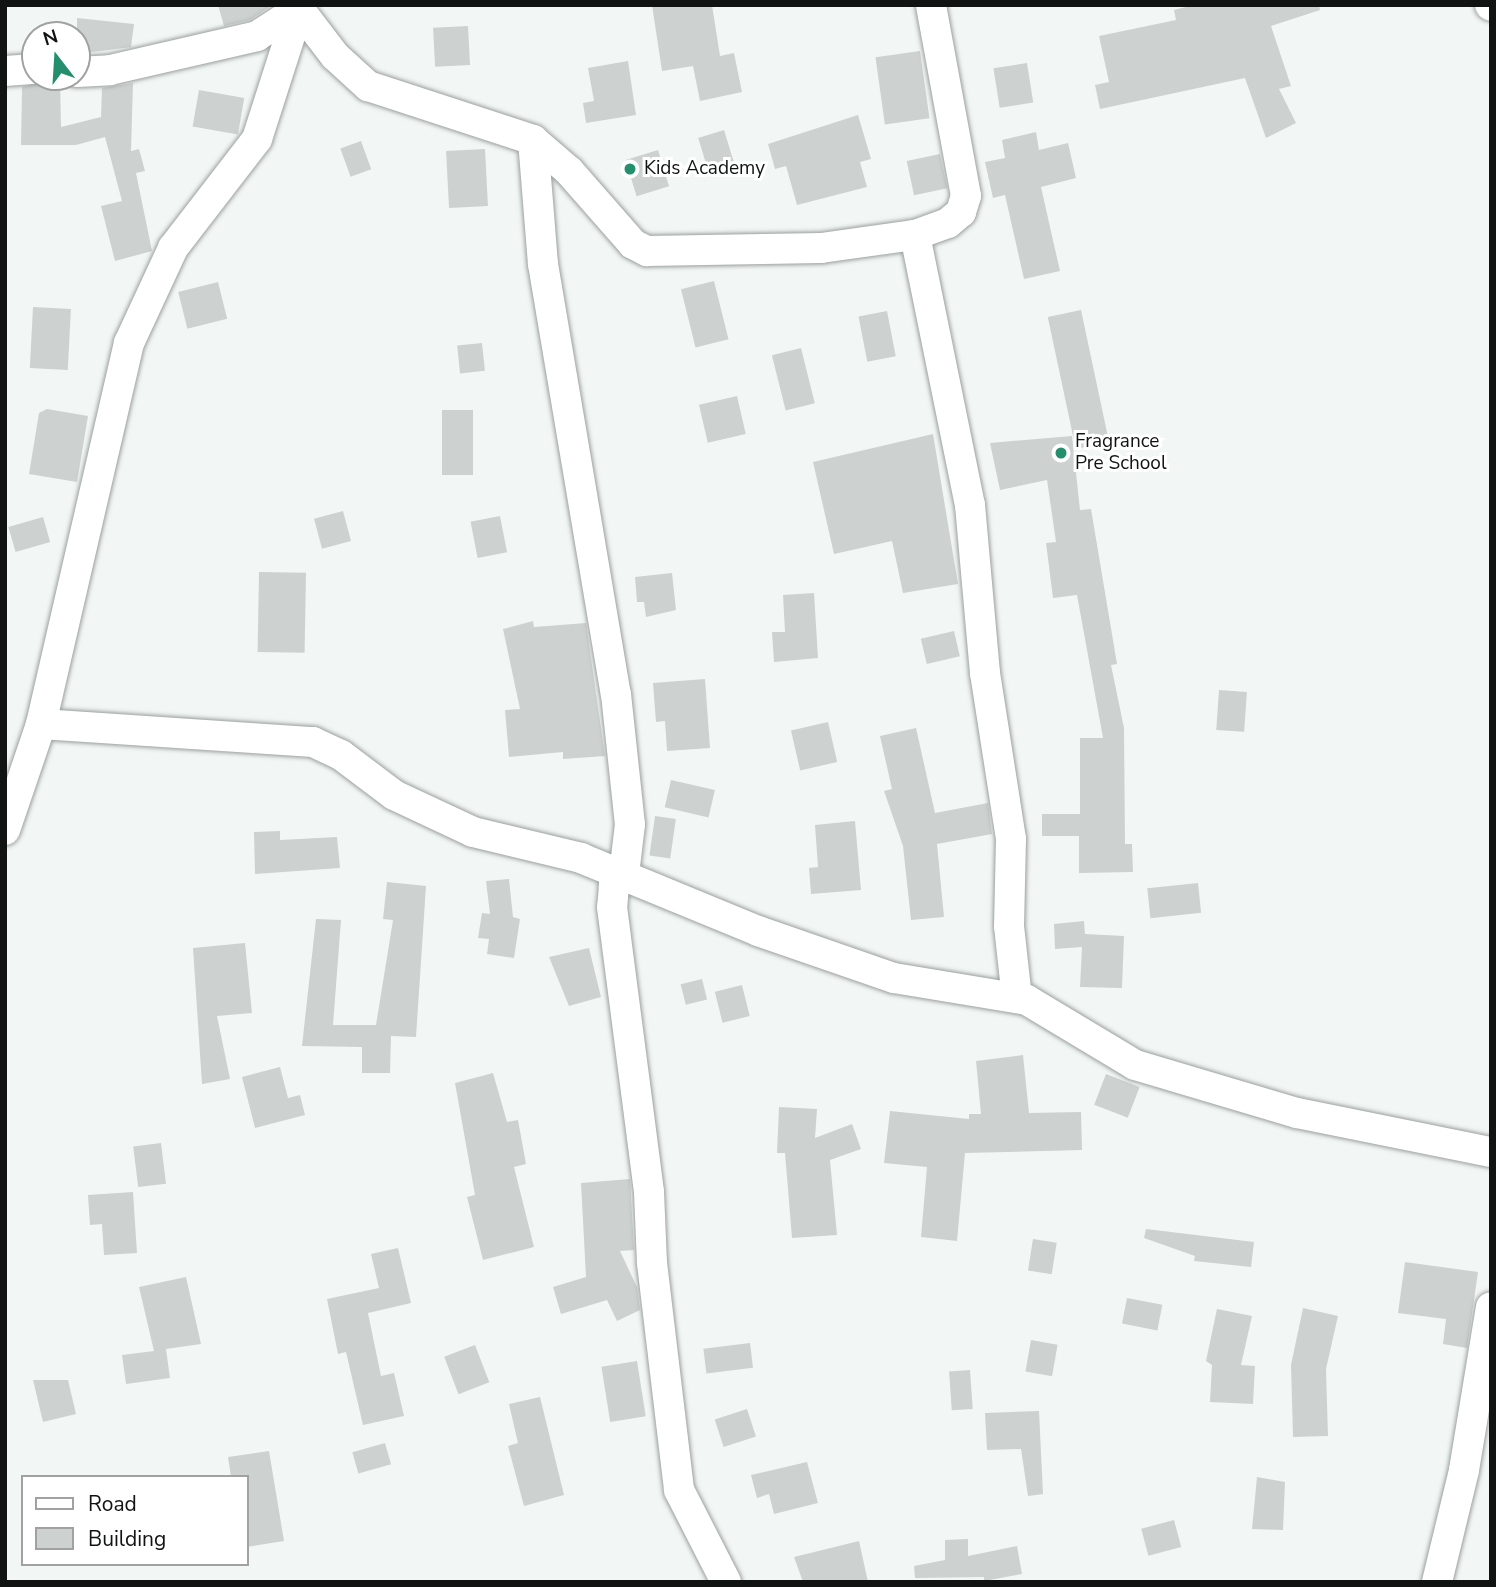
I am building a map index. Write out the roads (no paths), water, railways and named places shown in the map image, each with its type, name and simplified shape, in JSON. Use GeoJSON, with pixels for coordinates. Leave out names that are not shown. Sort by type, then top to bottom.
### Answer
{"type":"FeatureCollection","features":[{"type":"Feature","properties":{"kind":"street"},"geometry":{"type":"LineString","coordinates":[[300,7],[335,56],[368,86],[533,140],[569,170],[633,244],[647,251],[821,248],[915,236],[948,223],[961,212],[965,196],[931,5]]}},
{"type":"Feature","properties":{"kind":"street"},"geometry":{"type":"LineString","coordinates":[[91,71],[110,70],[257,36],[300,7]]}},
{"type":"Feature","properties":{"kind":"street"},"geometry":{"type":"LineString","coordinates":[[5,830],[41,724],[129,343],[173,248],[257,139],[300,7]]}},
{"type":"Feature","properties":{"kind":"street"},"geometry":{"type":"LineString","coordinates":[[533,140],[543,264],[616,694],[630,824],[624,874],[614,886],[612,907],[649,1192],[652,1264],[679,1490],[726,1582]]}},
{"type":"Feature","properties":{"kind":"street"},"geometry":{"type":"LineString","coordinates":[[915,236],[970,505],[985,673],[1011,839],[1009,926],[1017,998]]}},
{"type":"Feature","properties":{"kind":"street"},"geometry":{"type":"LineString","coordinates":[[41,724],[91,732],[313,743],[341,755],[394,794],[473,832],[536,844],[624,874],[835,960],[894,978],[1017,998],[1135,1065],[1205,1090],[1491,1152]]}},
{"type":"Feature","properties":{"kind":"street"},"geometry":{"type":"LineString","coordinates":[[1437,1582],[1464,1470],[1491,1307]]}},
{"type":"Feature","properties":{"kind":"place","name":"Kids Academy"},"geometry":{"type":"Point","coordinates":[630,169]}},
{"type":"Feature","properties":{"kind":"place","name":"Fragrance Pre School"},"geometry":{"type":"Point","coordinates":[1061,453]}}]}
